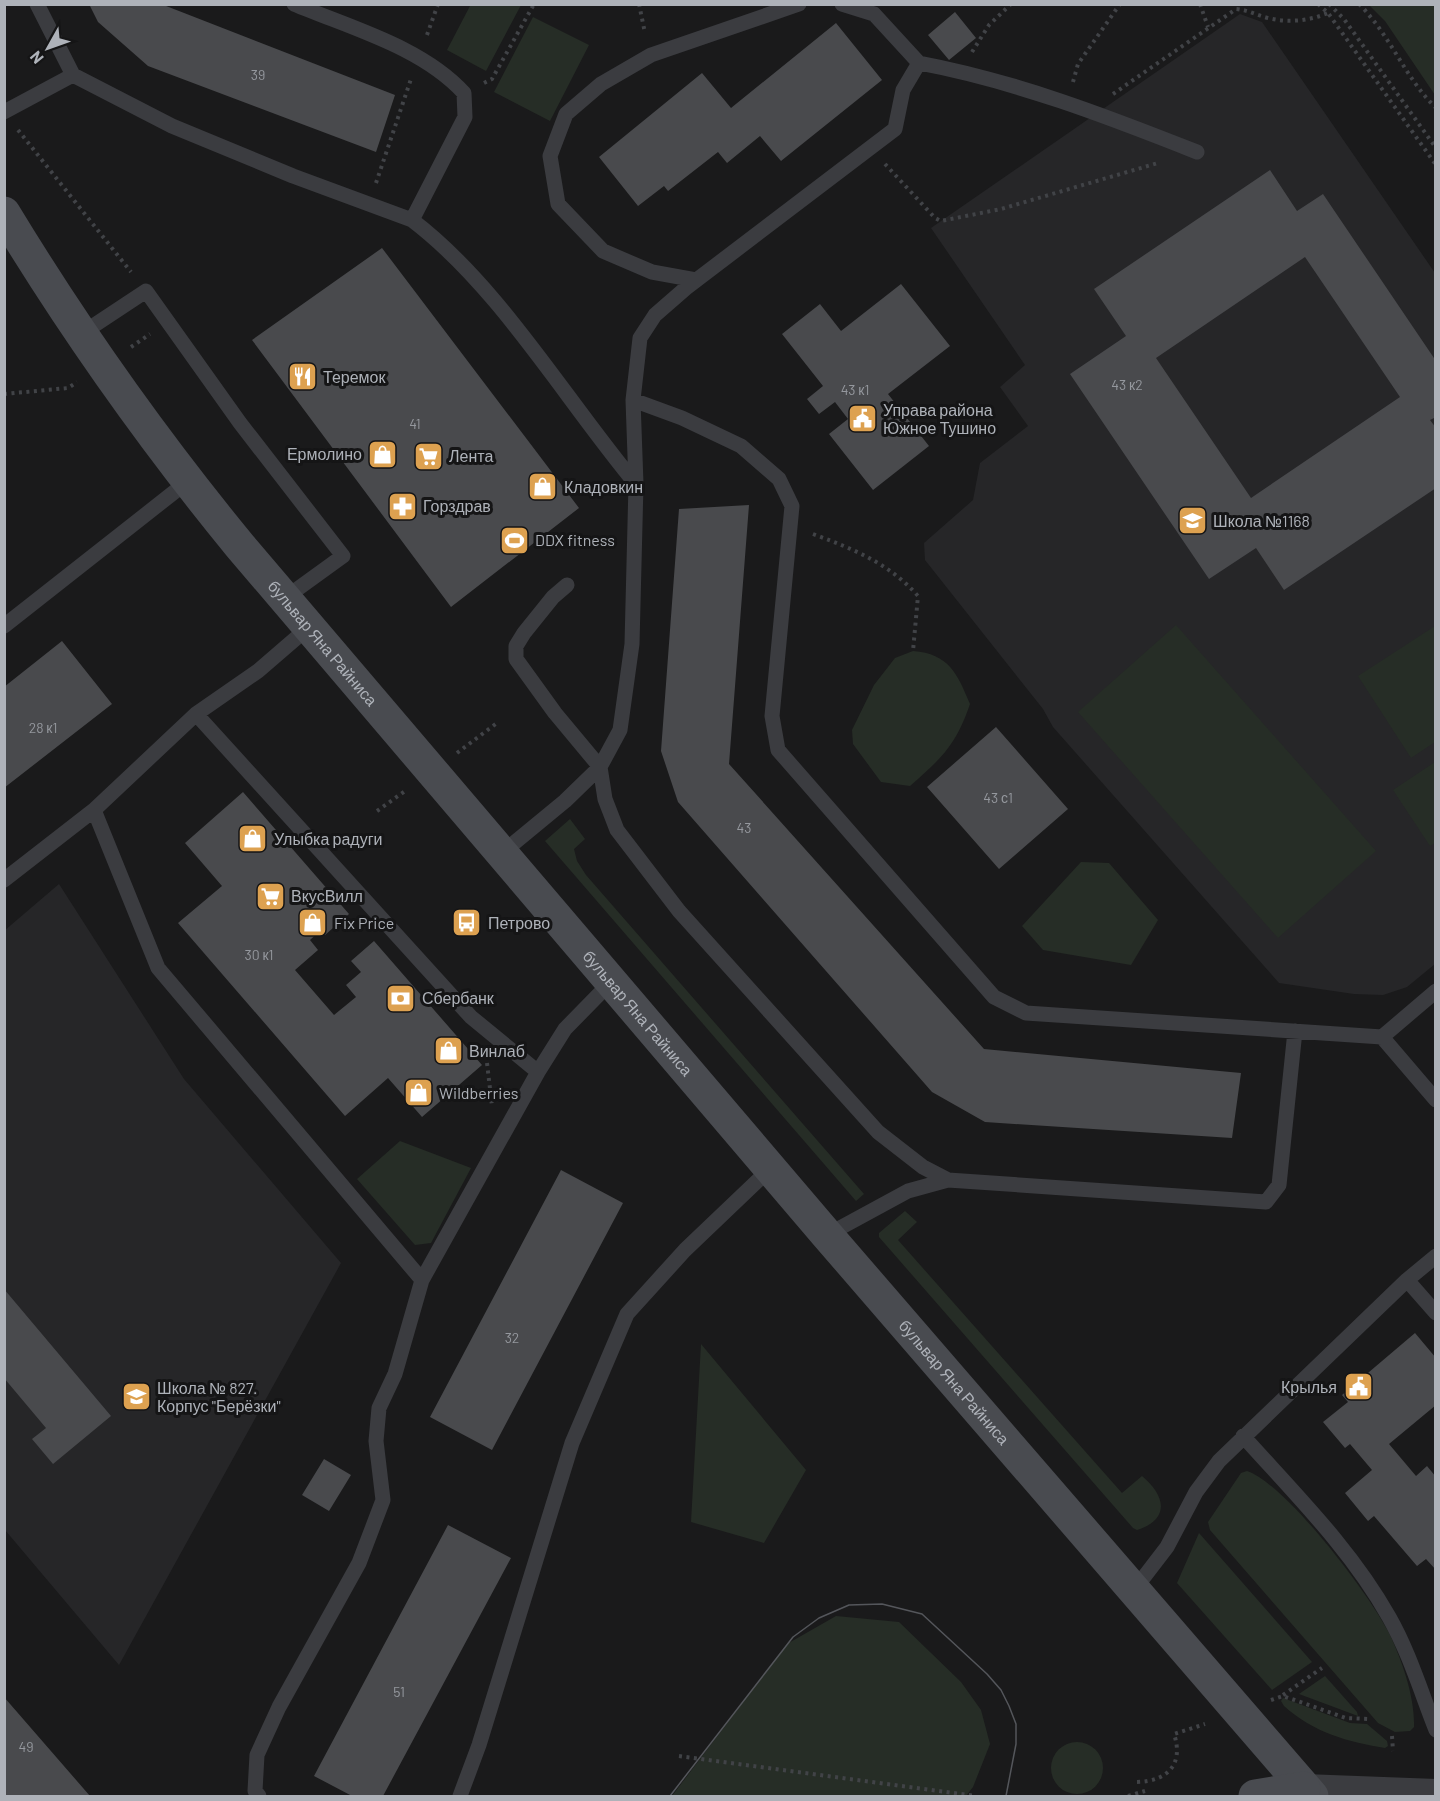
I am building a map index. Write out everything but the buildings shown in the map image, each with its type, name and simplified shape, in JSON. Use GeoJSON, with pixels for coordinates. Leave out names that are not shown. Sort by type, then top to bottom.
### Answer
{"type":"FeatureCollection","features":[{"type":"Feature","properties":{"kind":"main road","name":"бульвар Яна Райниса"},"geometry":{"type":"LineString","coordinates":[[4,213],[101,366],[187,482],[827,1235],[1308,1792]]}},
{"type":"Feature","properties":{"kind":"main road"},"geometry":{"type":"LineString","coordinates":[[1255,1797],[1308,1792]]}},
{"type":"Feature","properties":{"kind":"street"},"geometry":{"type":"LineString","coordinates":[[1308,1792],[1436,1793]]}},
{"type":"Feature","properties":{"kind":"lane"},"geometry":{"type":"LineString","coordinates":[[37,4],[73,75],[172,126],[412,220],[442,242],[500,308],[636,484]]}},
{"type":"Feature","properties":{"kind":"lane"},"geometry":{"type":"LineString","coordinates":[[294,4],[418,58],[448,75],[464,93],[465,117],[412,220]]}},
{"type":"Feature","properties":{"kind":"lane"},"geometry":{"type":"LineString","coordinates":[[696,280],[651,272],[603,251],[558,204],[550,156],[566,114],[601,84],[651,55],[799,4]]}},
{"type":"Feature","properties":{"kind":"lane"},"geometry":{"type":"LineString","coordinates":[[843,4],[874,14],[919,63],[961,71],[1090,110],[1197,152]]}},
{"type":"Feature","properties":{"kind":"lane"},"geometry":{"type":"LineString","coordinates":[[502,853],[565,801],[600,767],[620,730],[632,644],[636,484],[633,400],[640,338],[655,315],[696,280],[895,129],[903,90],[919,63]]}},
{"type":"Feature","properties":{"kind":"lane"},"geometry":{"type":"LineString","coordinates":[[8,118],[73,75]]}},
{"type":"Feature","properties":{"kind":"lane"},"geometry":{"type":"LineString","coordinates":[[81,334],[146,291],[240,423],[343,556],[285,598]]}},
{"type":"Feature","properties":{"kind":"lane"},"geometry":{"type":"LineString","coordinates":[[633,400],[682,418],[741,447],[779,479],[792,507],[772,716],[778,750],[994,997],[1026,1012],[1382,1036],[1436,991]]}},
{"type":"Feature","properties":{"kind":"lane"},"geometry":{"type":"LineString","coordinates":[[4,626],[187,482]]}},
{"type":"Feature","properties":{"kind":"lane"},"geometry":{"type":"LineString","coordinates":[[567,585],[553,597],[524,633],[516,646],[516,659],[555,713],[600,767],[605,799],[617,830],[679,911],[878,1132],[923,1167],[948,1180]]}},
{"type":"Feature","properties":{"kind":"lane"},"geometry":{"type":"LineString","coordinates":[[4,880],[94,810],[196,714],[258,671],[309,627]]}},
{"type":"Feature","properties":{"kind":"lane"},"geometry":{"type":"LineString","coordinates":[[196,714],[471,1017],[538,1072]]}},
{"type":"Feature","properties":{"kind":"lane"},"geometry":{"type":"LineString","coordinates":[[94,810],[158,968],[422,1280]]}},
{"type":"Feature","properties":{"kind":"lane"},"geometry":{"type":"LineString","coordinates":[[259,1797],[255,1791],[257,1755],[279,1707],[359,1563],[383,1500],[376,1441],[379,1408],[394,1374],[422,1280],[538,1072],[565,1029],[612,981]]}},
{"type":"Feature","properties":{"kind":"lane"},"geometry":{"type":"LineString","coordinates":[[827,1235],[908,1191],[948,1180],[1266,1202],[1279,1185],[1295,1031]]}},
{"type":"Feature","properties":{"kind":"lane"},"geometry":{"type":"LineString","coordinates":[[1382,1036],[1436,1100]]}},
{"type":"Feature","properties":{"kind":"lane"},"geometry":{"type":"LineString","coordinates":[[460,1797],[479,1745],[572,1443],[627,1314],[686,1250],[771,1168]]}},
{"type":"Feature","properties":{"kind":"lane"},"geometry":{"type":"LineString","coordinates":[[1134,1590],[1167,1547],[1196,1492],[1219,1461],[1407,1280],[1436,1256]]}},
{"type":"Feature","properties":{"kind":"lane"},"geometry":{"type":"LineString","coordinates":[[1407,1280],[1436,1313]]}},
{"type":"Feature","properties":{"kind":"lane"},"geometry":{"type":"LineString","coordinates":[[1243,1437],[1316,1517],[1362,1576],[1389,1616],[1405,1648],[1436,1730]]}},
{"type":"Feature","properties":{"kind":"path"},"geometry":{"type":"LineString","coordinates":[[369,204],[438,4]]}},
{"type":"Feature","properties":{"kind":"path"},"geometry":{"type":"LineString","coordinates":[[464,93],[492,79],[534,4]]}},
{"type":"Feature","properties":{"kind":"path"},"geometry":{"type":"LineString","coordinates":[[961,71],[989,25],[1011,4]]}},
{"type":"Feature","properties":{"kind":"path"},"geometry":{"type":"LineString","coordinates":[[1067,103],[1078,64],[1120,4]]}},
{"type":"Feature","properties":{"kind":"path"},"geometry":{"type":"LineString","coordinates":[[1200,4],[1208,27]]}},
{"type":"Feature","properties":{"kind":"path"},"geometry":{"type":"LineString","coordinates":[[1318,4],[1328,13],[1436,165]]}},
{"type":"Feature","properties":{"kind":"path"},"geometry":{"type":"LineString","coordinates":[[1329,4],[1344,19],[1436,148]]}},
{"type":"Feature","properties":{"kind":"path"},"geometry":{"type":"LineString","coordinates":[[1359,4],[1395,49],[1414,83],[1436,108]]}},
{"type":"Feature","properties":{"kind":"path"},"geometry":{"type":"LineString","coordinates":[[1090,110],[1236,9],[1250,10],[1268,18],[1309,21],[1328,13]]}},
{"type":"Feature","properties":{"kind":"path"},"geometry":{"type":"LineString","coordinates":[[8,118],[146,291]]}},
{"type":"Feature","properties":{"kind":"path"},"geometry":{"type":"LineString","coordinates":[[870,149],[935,218],[941,221],[1001,209],[1197,152]]}},
{"type":"Feature","properties":{"kind":"path"},"geometry":{"type":"LineString","coordinates":[[790,525],[862,553],[902,578],[918,596],[913,651]]}},
{"type":"Feature","properties":{"kind":"path"},"geometry":{"type":"LineString","coordinates":[[482,1026],[497,1146]]}},
{"type":"Feature","properties":{"kind":"path"},"geometry":{"type":"LineString","coordinates":[[1283,1696],[1322,1668]]}},
{"type":"Feature","properties":{"kind":"path"},"geometry":{"type":"LineString","coordinates":[[1392,1736],[1393,1751]]}},
{"type":"Feature","properties":{"kind":"path"},"geometry":{"type":"LineString","coordinates":[[679,1756],[976,1797]]}},
{"type":"Feature","properties":{"kind":"path"},"geometry":{"type":"LineString","coordinates":[[1128,1797],[1145,1791]]}},
{"type":"Feature","properties":{"kind":"shaded area"},"geometry":{"type":"Polygon","coordinates":[[[471,4],[521,5],[486,71],[447,50],[471,4]]]}},
{"type":"Feature","properties":{"kind":"shaded area"},"geometry":{"type":"Polygon","coordinates":[[[1369,5],[1435,5],[1435,95],[1385,21],[1369,5]]]}},
{"type":"Feature","properties":{"kind":"shaded area","name":"Школа №1168"},"geometry":{"type":"Polygon","coordinates":[[[1240,14],[1262,22],[1435,273],[1435,964],[1407,987],[1383,995],[1354,994],[1279,983],[1053,727],[1043,709],[925,560],[924,543],[973,500],[980,463],[1028,426],[1000,387],[1025,365],[931,228],[1240,14]]]}},
{"type":"Feature","properties":{"kind":"shaded area"},"geometry":{"type":"Polygon","coordinates":[[[533,17],[589,45],[550,121],[494,92],[533,17]]]}},
{"type":"Feature","properties":{"kind":"shaded area"},"geometry":{"type":"Polygon","coordinates":[[[1176,625],[1376,851],[1278,938],[1078,712],[1176,625]]]}},
{"type":"Feature","properties":{"kind":"shaded area"},"geometry":{"type":"Polygon","coordinates":[[[1435,626],[1435,742],[1411,758],[1358,676],[1435,626]]]}},
{"type":"Feature","properties":{"kind":"shaded area"},"geometry":{"type":"Polygon","coordinates":[[[913,651],[935,656],[950,667],[961,683],[970,704],[947,750],[910,786],[881,782],[853,744],[852,730],[874,685],[895,658],[913,651]]]}},
{"type":"Feature","properties":{"kind":"shaded area"},"geometry":{"type":"Polygon","coordinates":[[[1435,762],[1435,843],[1430,846],[1393,790],[1435,762]]]}},
{"type":"Feature","properties":{"kind":"shaded area"},"geometry":{"type":"Polygon","coordinates":[[[570,819],[585,839],[574,849],[577,861],[586,875],[864,1194],[856,1201],[545,841],[570,819]]]}},
{"type":"Feature","properties":{"kind":"shaded area"},"geometry":{"type":"Polygon","coordinates":[[[1081,862],[1109,863],[1158,920],[1131,965],[1043,950],[1022,926],[1081,862]]]}},
{"type":"Feature","properties":{"kind":"shaded area","name":"Школа № 827. Корпус \"Берёзки\""},"geometry":{"type":"Polygon","coordinates":[[[59,884],[184,1079],[341,1263],[119,1665],[5,1530],[4,931],[59,884]]]}},
{"type":"Feature","properties":{"kind":"shaded area"},"geometry":{"type":"Polygon","coordinates":[[[400,1141],[471,1168],[431,1243],[415,1245],[357,1179],[400,1141]]]}},
{"type":"Feature","properties":{"kind":"shaded area"},"geometry":{"type":"Polygon","coordinates":[[[905,1211],[917,1222],[898,1240],[1122,1493],[1142,1476],[1150,1483],[1156,1491],[1161,1506],[1160,1513],[1155,1520],[1137,1530],[1133,1528],[879,1237],[879,1233],[905,1211]]]}},
{"type":"Feature","properties":{"kind":"shaded area"},"geometry":{"type":"Polygon","coordinates":[[[701,1344],[806,1470],[764,1543],[691,1522],[701,1344]]]}},
{"type":"Feature","properties":{"kind":"shaded area"},"geometry":{"type":"Polygon","coordinates":[[[1247,1471],[1264,1480],[1304,1518],[1347,1569],[1380,1617],[1395,1645],[1407,1680],[1414,1715],[1414,1727],[1410,1731],[1395,1732],[1378,1723],[1210,1530],[1208,1522],[1241,1473],[1247,1471]]]}},
{"type":"Feature","properties":{"kind":"shaded area"},"geometry":{"type":"Polygon","coordinates":[[[1199,1533],[1312,1662],[1272,1690],[1177,1583],[1199,1533]]]}},
{"type":"Feature","properties":{"kind":"shaded area"},"geometry":{"type":"Polygon","coordinates":[[[836,1616],[899,1622],[961,1682],[981,1710],[990,1744],[973,1787],[966,1796],[672,1796],[787,1644],[836,1616]]]}},
{"type":"Feature","properties":{"kind":"shaded area"},"geometry":{"type":"Polygon","coordinates":[[[1325,1676],[1357,1712],[1358,1716],[1299,1694],[1325,1676]]]}},
{"type":"Feature","properties":{"kind":"shaded area"},"geometry":{"type":"Polygon","coordinates":[[[1283,1698],[1350,1723],[1367,1724],[1387,1741],[1388,1746],[1385,1748],[1357,1743],[1319,1729],[1284,1706],[1281,1701],[1283,1698]]]}},
{"type":"Feature","properties":{"kind":"shaded area"},"geometry":{"type":"Polygon","coordinates":[[[1072,1742],[1082,1742],[1091,1746],[1099,1754],[1103,1768],[1099,1782],[1091,1790],[1082,1794],[1072,1794],[1063,1790],[1055,1782],[1051,1773],[1051,1763],[1055,1754],[1063,1746],[1072,1742]]]}},
{"type":"Feature","properties":{"kind":"tram line"},"geometry":{"type":"LineString","coordinates":[[670,1796],[793,1637],[819,1618],[849,1605],[882,1604],[922,1614],[987,1674],[1001,1690],[1016,1724],[1016,1744],[1006,1796]]}},
{"type":"Feature","properties":{"kind":"place","name":"Теремок"},"geometry":{"type":"Point","coordinates":[302,377]}},
{"type":"Feature","properties":{"kind":"place","name":"Управа района Южное Тушино"},"geometry":{"type":"Point","coordinates":[862,419]}},
{"type":"Feature","properties":{"kind":"place","name":"Ермолино"},"geometry":{"type":"Point","coordinates":[383,454]}},
{"type":"Feature","properties":{"kind":"place","name":"Лента"},"geometry":{"type":"Point","coordinates":[428,456]}},
{"type":"Feature","properties":{"kind":"place","name":"Кладовкин"},"geometry":{"type":"Point","coordinates":[543,487]}},
{"type":"Feature","properties":{"kind":"place","name":"Горздрав"},"geometry":{"type":"Point","coordinates":[402,506]}},
{"type":"Feature","properties":{"kind":"place","name":"Школа №1168"},"geometry":{"type":"Point","coordinates":[1192,521]}},
{"type":"Feature","properties":{"kind":"place","name":"DDX fitness"},"geometry":{"type":"Point","coordinates":[514,540]}},
{"type":"Feature","properties":{"kind":"place","name":"Улыбка радуги"},"geometry":{"type":"Point","coordinates":[253,839]}},
{"type":"Feature","properties":{"kind":"place","name":"ВкусВилл"},"geometry":{"type":"Point","coordinates":[270,896]}},
{"type":"Feature","properties":{"kind":"place","name":"Fix Price"},"geometry":{"type":"Point","coordinates":[313,923]}},
{"type":"Feature","properties":{"kind":"place","name":"Петрово"},"geometry":{"type":"Point","coordinates":[467,923]}},
{"type":"Feature","properties":{"kind":"place","name":"Сбербанк"},"geometry":{"type":"Point","coordinates":[401,998]}},
{"type":"Feature","properties":{"kind":"place","name":"Винлаб"},"geometry":{"type":"Point","coordinates":[448,1051]}},
{"type":"Feature","properties":{"kind":"place","name":"Wildberries"},"geometry":{"type":"Point","coordinates":[418,1093]}},
{"type":"Feature","properties":{"kind":"place","name":"Крылья"},"geometry":{"type":"Point","coordinates":[1358,1387]}},
{"type":"Feature","properties":{"kind":"place","name":"Школа № 827. Корпус \"Берёзки\""},"geometry":{"type":"Point","coordinates":[136,1397]}}]}
